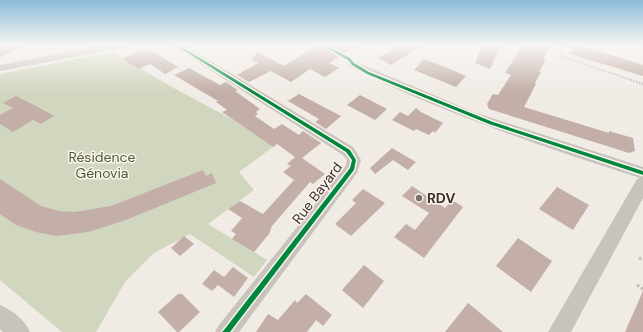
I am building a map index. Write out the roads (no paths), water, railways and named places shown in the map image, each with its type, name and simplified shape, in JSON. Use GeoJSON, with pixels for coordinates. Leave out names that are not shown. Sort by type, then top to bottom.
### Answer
{"type":"FeatureCollection","features":[{"type":"Feature","properties":{"kind":"street"},"geometry":{"type":"LineString","coordinates":[[0,68],[31,60]]}},
{"type":"Feature","properties":{"kind":"street","name":"Rue Bayard"},"geometry":{"type":"LineString","coordinates":[[200,60],[348,151],[354,160],[352,169],[226,332]]}},
{"type":"Feature","properties":{"kind":"street"},"geometry":{"type":"LineString","coordinates":[[353,64],[368,73],[471,116],[643,173]]}},
{"type":"Feature","properties":{"kind":"street"},"geometry":{"type":"LineString","coordinates":[[559,332],[643,183]]}},
{"type":"Feature","properties":{"kind":"street"},"geometry":{"type":"LineString","coordinates":[[0,315],[19,332]]}},
{"type":"Feature","properties":{"kind":"place","name":"RDV"},"geometry":{"type":"Point","coordinates":[419,198]}},
{"type":"Feature","properties":{"kind":"park label","name":"Résidence Génovia"},"geometry":{"type":"Point","coordinates":[102,166]}}]}
